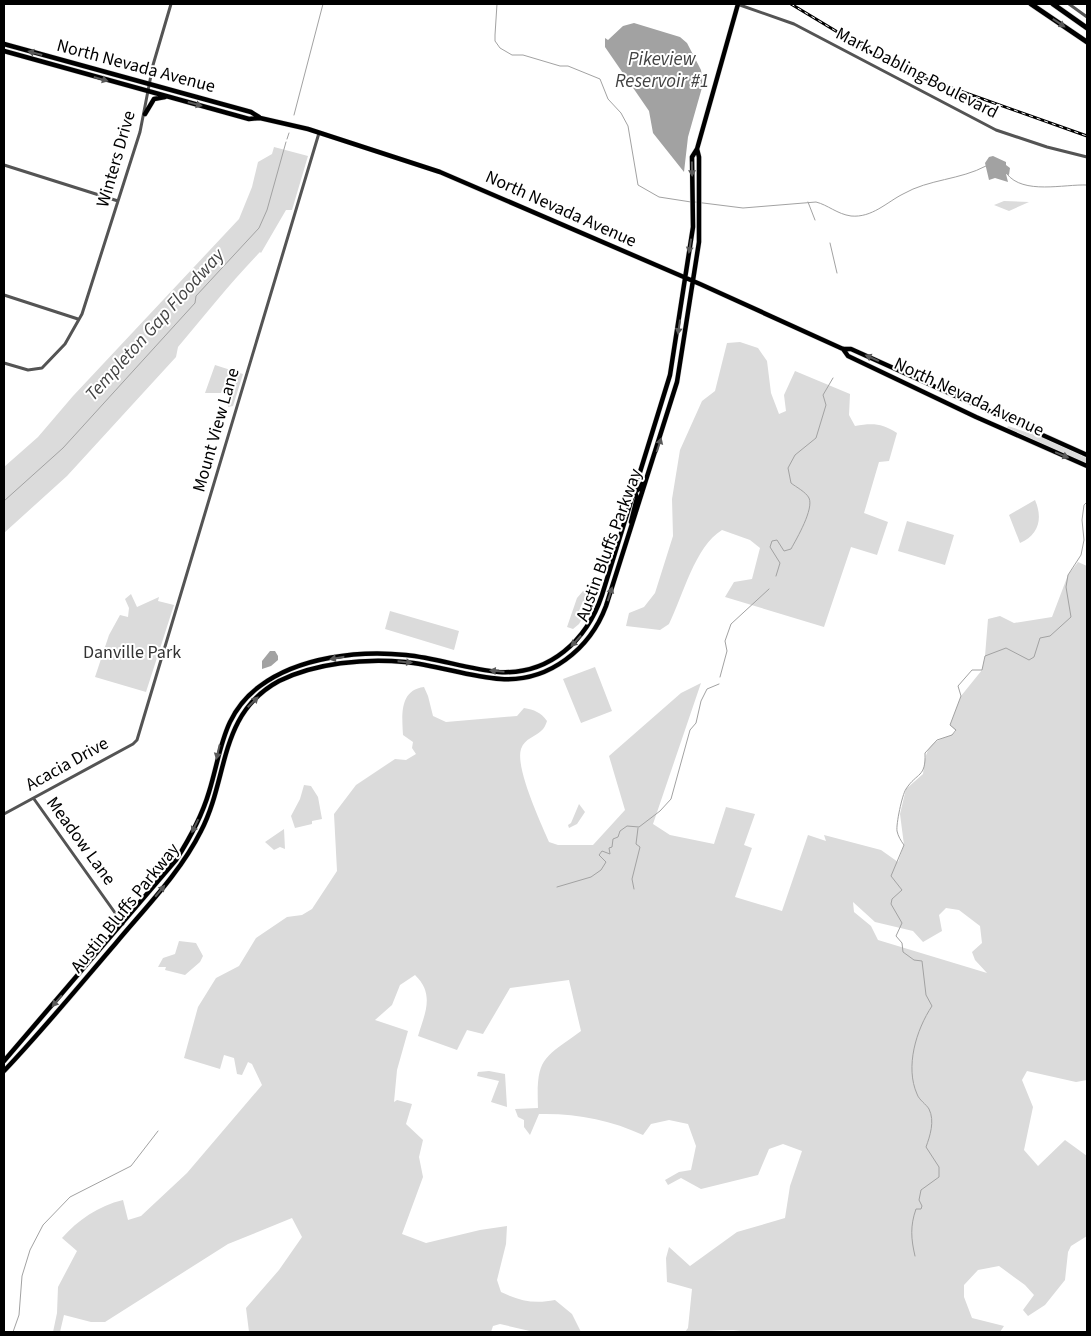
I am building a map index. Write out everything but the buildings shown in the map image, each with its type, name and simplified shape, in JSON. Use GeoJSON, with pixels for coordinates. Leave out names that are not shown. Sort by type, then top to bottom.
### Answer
{"type":"FeatureCollection","features":[{"type":"Feature","properties":{"kind":"highway"},"geometry":{"type":"LineString","coordinates":[[1031,4],[1087,42]]}},
{"type":"Feature","properties":{"kind":"highway"},"geometry":{"type":"LineString","coordinates":[[1053,4],[1087,28]]}},
{"type":"Feature","properties":{"kind":"main road"},"geometry":{"type":"LineString","coordinates":[[697,149],[738,4]]}},
{"type":"Feature","properties":{"kind":"main road","name":"North Nevada Avenue"},"geometry":{"type":"LineString","coordinates":[[4,44],[251,112],[260,118],[319,133],[454,177],[843,349],[851,349],[1087,455]]}},
{"type":"Feature","properties":{"kind":"main road","name":"North Nevada Avenue"},"geometry":{"type":"LineString","coordinates":[[4,52],[249,119],[260,118]]}},
{"type":"Feature","properties":{"kind":"main road"},"geometry":{"type":"LineString","coordinates":[[145,114],[154,99],[174,98]]}},
{"type":"Feature","properties":{"kind":"main road","name":"Austin Bluffs Parkway"},"geometry":{"type":"LineString","coordinates":[[4,1061],[123,924],[166,872],[189,838],[207,797],[223,734],[240,706],[254,691],[275,676],[294,668],[356,655],[406,655],[501,672],[527,670],[550,661],[573,646],[592,620],[666,393],[675,353],[686,278],[694,214],[692,157],[697,149]]}},
{"type":"Feature","properties":{"kind":"main road","name":"Austin Bluffs Parkway"},"geometry":{"type":"LineString","coordinates":[[4,1071],[62,1006],[181,865],[201,831],[211,808],[233,730],[245,710],[264,691],[296,674],[365,661],[413,663],[501,679],[528,676],[548,670],[577,650],[594,630],[606,606],[677,382],[700,238],[697,149]]}},
{"type":"Feature","properties":{"kind":"main road","name":"North Nevada Avenue"},"geometry":{"type":"LineString","coordinates":[[843,349],[848,356],[946,403],[1087,466]]}},
{"type":"Feature","properties":{"kind":"main road"},"geometry":{"type":"LineString","coordinates":[[629,537],[637,498],[635,492],[641,487],[652,465]]}},
{"type":"Feature","properties":{"kind":"street","name":"Winters Drive"},"geometry":{"type":"LineString","coordinates":[[4,363],[28,370],[42,368],[65,344],[84,308],[145,114],[153,65],[171,4]]}},
{"type":"Feature","properties":{"kind":"street","name":"Mark Dabling Boulevard"},"geometry":{"type":"LineString","coordinates":[[738,4],[794,24],[996,130],[1047,147],[1087,156]]}},
{"type":"Feature","properties":{"kind":"street"},"geometry":{"type":"LineString","coordinates":[[1069,4],[1087,18]]}},
{"type":"Feature","properties":{"kind":"street","name":"Mount View Lane"},"geometry":{"type":"LineString","coordinates":[[139,734],[319,133]]}},
{"type":"Feature","properties":{"kind":"street"},"geometry":{"type":"LineString","coordinates":[[4,165],[118,201]]}},
{"type":"Feature","properties":{"kind":"street"},"geometry":{"type":"LineString","coordinates":[[4,295],[78,319]]}},
{"type":"Feature","properties":{"kind":"street","name":"Acacia Drive"},"geometry":{"type":"LineString","coordinates":[[4,814],[133,744],[139,734]]}},
{"type":"Feature","properties":{"kind":"street","name":"Meadow Lane"},"geometry":{"type":"LineString","coordinates":[[34,798],[123,924]]}},
{"type":"Feature","properties":{"kind":"green space"},"geometry":{"type":"Polygon","coordinates":[[[274,147],[308,156],[292,210],[286,210],[261,253],[239,275],[178,347],[176,357],[67,476],[4,533],[4,467],[38,437],[73,396],[239,219],[252,187],[258,162],[272,154],[274,147]]]}},
{"type":"Feature","properties":{"kind":"green space"},"geometry":{"type":"Polygon","coordinates":[[[1004,201],[1029,202],[1009,211],[994,205],[1004,201]]]}},
{"type":"Feature","properties":{"kind":"green space"},"geometry":{"type":"Polygon","coordinates":[[[740,342],[758,348],[767,361],[771,393],[779,414],[786,411],[784,395],[795,371],[850,394],[849,415],[855,426],[877,425],[897,433],[889,461],[879,462],[864,513],[888,522],[877,555],[851,547],[824,627],[725,597],[734,582],[752,579],[760,548],[750,540],[722,530],[713,537],[697,559],[669,624],[660,630],[626,626],[629,613],[644,607],[655,593],[673,536],[672,499],[680,450],[702,401],[715,391],[727,343],[740,342]]]}},
{"type":"Feature","properties":{"kind":"green space"},"geometry":{"type":"Polygon","coordinates":[[[215,365],[243,374],[233,406],[228,407],[228,393],[233,393],[234,385],[225,383],[221,393],[205,393],[215,365]]]}},
{"type":"Feature","properties":{"kind":"green space"},"geometry":{"type":"Polygon","coordinates":[[[1008,426],[1041,437],[1087,458],[1087,464],[1007,428],[1008,426]]]}},
{"type":"Feature","properties":{"kind":"green space"},"geometry":{"type":"Polygon","coordinates":[[[1035,500],[1039,513],[1038,525],[1026,540],[1020,543],[1009,515],[1035,500]]]}},
{"type":"Feature","properties":{"kind":"green space"},"geometry":{"type":"Polygon","coordinates":[[[907,521],[954,535],[945,565],[898,551],[907,521]]]}},
{"type":"Feature","properties":{"kind":"green space"},"geometry":{"type":"Polygon","coordinates":[[[1078,562],[1087,566],[1087,1080],[1076,1082],[1027,1071],[1022,1080],[1033,1107],[1024,1150],[1038,1166],[1065,1140],[1087,1156],[1087,1236],[1071,1246],[1068,1252],[1065,1280],[1045,1305],[1028,1316],[1023,1310],[1034,1295],[1025,1285],[999,1266],[978,1270],[964,1285],[964,1297],[972,1318],[1004,1326],[1000,1332],[745,1332],[726,1330],[685,1332],[688,1328],[692,1289],[667,1282],[666,1258],[669,1247],[690,1266],[737,1232],[785,1218],[790,1186],[802,1151],[783,1144],[769,1149],[758,1175],[701,1189],[681,1178],[668,1185],[665,1180],[679,1172],[691,1170],[696,1146],[688,1124],[669,1120],[651,1124],[643,1135],[618,1125],[592,1118],[539,1114],[530,1135],[524,1127],[524,1120],[518,1117],[515,1109],[538,1108],[539,1078],[544,1061],[550,1054],[581,1031],[569,980],[510,988],[483,1034],[467,1030],[457,1050],[418,1036],[427,1004],[427,997],[425,989],[415,975],[400,985],[392,1005],[375,1020],[408,1031],[397,1070],[394,1102],[397,1100],[412,1104],[406,1124],[423,1140],[419,1157],[423,1177],[402,1234],[426,1243],[480,1230],[507,1226],[506,1244],[497,1280],[501,1292],[527,1301],[555,1300],[572,1314],[581,1332],[534,1332],[500,1324],[493,1326],[491,1332],[249,1332],[246,1308],[279,1270],[302,1237],[292,1218],[228,1244],[105,1322],[91,1322],[64,1315],[60,1332],[53,1332],[57,1313],[58,1287],[77,1251],[62,1238],[89,1214],[123,1200],[128,1220],[141,1216],[187,1173],[262,1085],[252,1064],[248,1062],[242,1075],[237,1074],[234,1058],[224,1055],[220,1069],[184,1058],[198,1007],[216,978],[239,966],[256,938],[287,917],[302,915],[312,909],[337,871],[334,814],[356,785],[395,759],[406,760],[416,754],[412,748],[413,742],[403,735],[404,705],[410,693],[424,687],[433,716],[446,722],[517,716],[524,708],[540,713],[547,721],[545,726],[539,733],[525,742],[521,749],[520,758],[525,782],[535,809],[549,842],[558,845],[593,845],[625,810],[609,756],[681,693],[701,683],[653,824],[670,835],[714,844],[726,807],[755,814],[744,845],[752,848],[735,897],[782,911],[808,835],[826,841],[824,835],[881,850],[898,862],[904,845],[900,814],[906,789],[923,774],[926,754],[931,746],[956,731],[950,725],[961,696],[982,670],[988,619],[1000,616],[1014,623],[1052,617],[1068,575],[1078,562]],[[853,902],[854,912],[871,926],[878,940],[987,973],[975,960],[972,952],[982,943],[980,926],[959,910],[946,908],[939,915],[942,931],[923,942],[913,931],[875,922],[853,902]]]}},
{"type":"Feature","properties":{"kind":"green space"},"geometry":{"type":"Polygon","coordinates":[[[583,591],[589,592],[592,599],[590,604],[583,601],[579,611],[585,613],[579,624],[573,629],[567,627],[577,598],[583,591]]]}},
{"type":"Feature","properties":{"kind":"green space","name":"Danville Park"},"geometry":{"type":"Polygon","coordinates":[[[131,594],[137,607],[159,597],[158,601],[174,605],[146,692],[95,677],[109,635],[120,615],[128,617],[129,608],[125,599],[131,594]]]}},
{"type":"Feature","properties":{"kind":"green space"},"geometry":{"type":"Polygon","coordinates":[[[390,611],[459,631],[454,650],[385,629],[390,611]]]}},
{"type":"Feature","properties":{"kind":"green space"},"geometry":{"type":"Polygon","coordinates":[[[595,667],[612,711],[581,723],[563,679],[595,667]]]}},
{"type":"Feature","properties":{"kind":"green space"},"geometry":{"type":"Polygon","coordinates":[[[304,785],[311,786],[318,797],[322,819],[312,821],[312,824],[295,828],[291,816],[300,799],[304,785]]]}},
{"type":"Feature","properties":{"kind":"green space"},"geometry":{"type":"Polygon","coordinates":[[[579,804],[585,812],[577,824],[569,828],[568,825],[571,823],[579,804]]]}},
{"type":"Feature","properties":{"kind":"green space"},"geometry":{"type":"Polygon","coordinates":[[[284,829],[285,849],[280,847],[274,850],[265,842],[284,829]]]}},
{"type":"Feature","properties":{"kind":"green space"},"geometry":{"type":"Polygon","coordinates":[[[179,941],[196,943],[203,956],[200,962],[185,975],[165,970],[166,967],[158,967],[163,958],[175,954],[179,941]]]}},
{"type":"Feature","properties":{"kind":"green space"},"geometry":{"type":"Polygon","coordinates":[[[489,1071],[505,1074],[507,1107],[491,1102],[499,1081],[477,1076],[478,1072],[489,1071]]]}},
{"type":"Feature","properties":{"kind":"water","name":"Pikeview Reservoir #1"},"geometry":{"type":"Polygon","coordinates":[[[634,23],[680,37],[687,43],[701,70],[703,84],[688,137],[684,172],[653,133],[649,111],[605,47],[605,38],[608,40],[623,26],[634,23]]]}},
{"type":"Feature","properties":{"kind":"water"},"geometry":{"type":"Polygon","coordinates":[[[993,156],[1006,162],[1006,165],[1010,168],[1009,175],[1006,174],[1008,182],[995,178],[989,180],[985,163],[989,157],[993,156]]]}},
{"type":"Feature","properties":{"kind":"water"},"geometry":{"type":"Polygon","coordinates":[[[270,651],[275,651],[278,660],[271,666],[262,669],[262,661],[270,651]]]}},
{"type":"Feature","properties":{"kind":"waterway","name":"Templeton Gap Floodway"},"geometry":{"type":"LineString","coordinates":[[294,115],[323,4]]}},
{"type":"Feature","properties":{"kind":"waterway"},"geometry":{"type":"LineString","coordinates":[[497,4],[495,41],[500,48],[512,55],[523,55],[560,66],[568,66],[600,79],[608,99],[621,113],[628,126],[638,185],[659,197],[691,202]]}},
{"type":"Feature","properties":{"kind":"waterway","name":"Templeton Gap Floodway"},"geometry":{"type":"LineString","coordinates":[[287,139],[289,133]]}},
{"type":"Feature","properties":{"kind":"waterway","name":"Templeton Gap Floodway"},"geometry":{"type":"LineString","coordinates":[[4,501],[63,448],[195,303],[196,296],[259,228],[267,210],[286,142]]}},
{"type":"Feature","properties":{"kind":"waterway"},"geometry":{"type":"LineString","coordinates":[[695,202],[743,208],[816,202],[846,215],[859,216],[879,209],[897,197],[923,185],[976,171],[986,166]]}},
{"type":"Feature","properties":{"kind":"waterway"},"geometry":{"type":"LineString","coordinates":[[1007,174],[1014,180],[1033,186],[1087,185]]}},
{"type":"Feature","properties":{"kind":"waterway"},"geometry":{"type":"LineString","coordinates":[[808,202],[815,220]]}},
{"type":"Feature","properties":{"kind":"waterway"},"geometry":{"type":"LineString","coordinates":[[830,243],[837,273]]}},
{"type":"Feature","properties":{"kind":"waterway"},"geometry":{"type":"LineString","coordinates":[[776,576],[780,563],[770,547],[772,541],[777,540],[784,551],[791,549],[804,524],[810,503],[806,494],[791,483],[788,468],[795,455],[816,438],[826,405],[823,395],[833,378]]}},
{"type":"Feature","properties":{"kind":"waterway"},"geometry":{"type":"LineString","coordinates":[[915,1256],[912,1232],[914,1215],[916,1209],[921,1209],[922,1206],[919,1200],[921,1190],[939,1177],[939,1167],[926,1147],[932,1118],[928,1107],[918,1096],[912,1072],[912,1061],[917,1037],[932,1006],[926,995],[922,961],[914,960],[903,952],[902,943],[896,936],[902,923],[891,904],[892,899],[902,890],[891,876],[904,845],[897,831],[897,822],[906,789],[924,767],[925,753],[937,740],[952,735],[956,730],[950,725],[961,696],[958,686],[972,670],[982,670],[985,656],[1006,648],[1029,660],[1034,657],[1040,638],[1050,636],[1071,617],[1066,587],[1068,575],[1081,555],[1084,540],[1082,520],[1084,505],[1087,502]]}},
{"type":"Feature","properties":{"kind":"waterway"},"geometry":{"type":"LineString","coordinates":[[720,677],[727,651],[725,641],[731,624],[769,589]]}},
{"type":"Feature","properties":{"kind":"waterway"},"geometry":{"type":"LineString","coordinates":[[557,887],[591,877],[601,870],[606,862],[599,855],[602,851],[610,854],[609,848],[612,847],[613,839],[618,837],[620,831],[627,826],[639,827],[660,811],[671,799],[690,730],[696,723],[701,701],[707,689],[719,684]]}},
{"type":"Feature","properties":{"kind":"waterway"},"geometry":{"type":"LineString","coordinates":[[634,889],[632,879],[640,847],[636,844],[638,828]]}},
{"type":"Feature","properties":{"kind":"waterway"},"geometry":{"type":"LineString","coordinates":[[13,1332],[19,1315],[22,1276],[30,1250],[43,1225],[70,1197],[131,1166],[158,1131]]}},
{"type":"Feature","properties":{"kind":"railway"},"geometry":{"type":"LineString","coordinates":[[791,4],[874,54],[921,77],[1087,136]]}}]}
